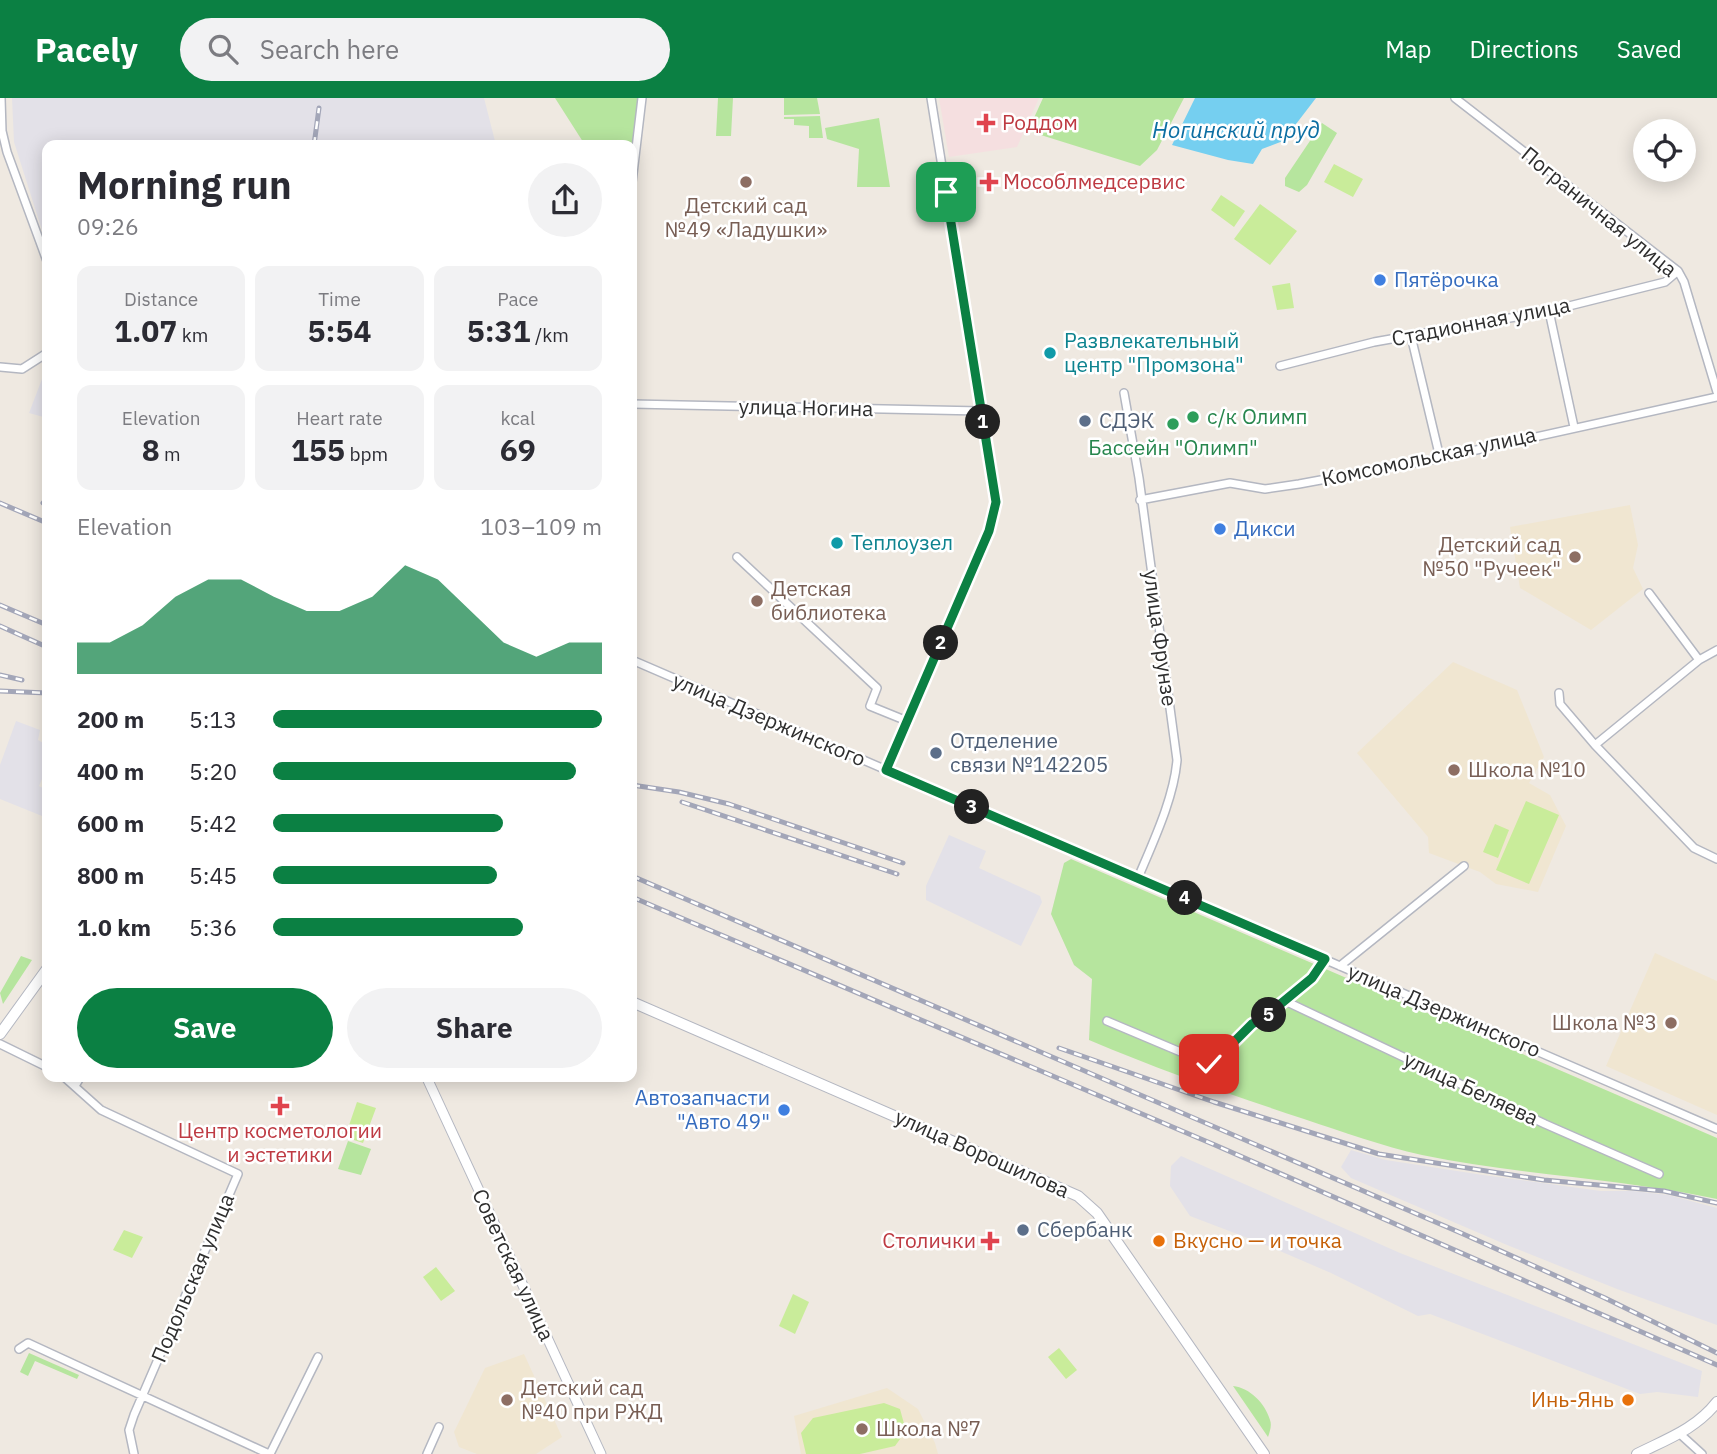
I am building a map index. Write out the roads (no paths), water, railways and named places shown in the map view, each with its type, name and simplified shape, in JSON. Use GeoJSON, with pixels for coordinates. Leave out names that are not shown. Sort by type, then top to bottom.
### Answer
{"type":"FeatureCollection","features":[{"type":"Feature","properties":{"kind":"main road"},"geometry":{"type":"LineString","coordinates":[[0,1034],[42,976]]}},
{"type":"Feature","properties":{"kind":"main road","name":"улица Ворошилова"},"geometry":{"type":"LineString","coordinates":[[637,1004],[1078,1196],[1097,1213],[1264,1454]]}},
{"type":"Feature","properties":{"kind":"main road"},"geometry":{"type":"LineString","coordinates":[[1636,1454],[1680,1434],[1697,1423],[1717,1402]]}},
{"type":"Feature","properties":{"kind":"street"},"geometry":{"type":"LineString","coordinates":[[1,98],[6,152],[42,248]]}},
{"type":"Feature","properties":{"kind":"street"},"geometry":{"type":"LineString","coordinates":[[637,140],[642,98]]}},
{"type":"Feature","properties":{"kind":"street"},"geometry":{"type":"LineString","coordinates":[[886,770],[989,531],[996,502],[931,98]]}},
{"type":"Feature","properties":{"kind":"street","name":"Пограничная улица"},"geometry":{"type":"LineString","coordinates":[[1455,98],[1678,271],[1684,282],[1717,392]]}},
{"type":"Feature","properties":{"kind":"street","name":"Стадионная улица"},"geometry":{"type":"LineString","coordinates":[[1280,366],[1345,349],[1549,311],[1665,282],[1678,271]]}},
{"type":"Feature","properties":{"kind":"street"},"geometry":{"type":"LineString","coordinates":[[1549,311],[1574,427]]}},
{"type":"Feature","properties":{"kind":"street"},"geometry":{"type":"LineString","coordinates":[[1411,336],[1440,458]]}},
{"type":"Feature","properties":{"kind":"street"},"geometry":{"type":"LineString","coordinates":[[0,367],[22,369],[42,356]]}},
{"type":"Feature","properties":{"kind":"street","name":"улица Фрунзе"},"geometry":{"type":"LineString","coordinates":[[1124,393],[1139,478],[1177,760],[1176,772],[1157,831],[1138,878]]}},
{"type":"Feature","properties":{"kind":"street","name":"Комсомольская улица"},"geometry":{"type":"LineString","coordinates":[[1140,499],[1230,483],[1265,489],[1440,458],[1717,397]]}},
{"type":"Feature","properties":{"kind":"street","name":"улица Ногина"},"geometry":{"type":"LineString","coordinates":[[637,404],[981,411]]}},
{"type":"Feature","properties":{"kind":"street"},"geometry":{"type":"LineString","coordinates":[[737,557],[877,688],[870,706],[907,722]]}},
{"type":"Feature","properties":{"kind":"street"},"geometry":{"type":"LineString","coordinates":[[1649,593],[1699,660]]}},
{"type":"Feature","properties":{"kind":"street"},"geometry":{"type":"LineString","coordinates":[[1595,745],[1699,660],[1717,650]]}},
{"type":"Feature","properties":{"kind":"street","name":"улица Дзержинского"},"geometry":{"type":"LineString","coordinates":[[637,662],[1717,1129]]}},
{"type":"Feature","properties":{"kind":"street"},"geometry":{"type":"LineString","coordinates":[[1559,693],[1560,704],[1595,745],[1694,848],[1717,859]]}},
{"type":"Feature","properties":{"kind":"street"},"geometry":{"type":"LineString","coordinates":[[1340,966],[1464,866]]}},
{"type":"Feature","properties":{"kind":"street"},"geometry":{"type":"LineString","coordinates":[[1107,1021],[1212,1064],[1252,1024],[1266,1016],[1312,978],[1325,959]]}},
{"type":"Feature","properties":{"kind":"street","name":"улица Беляева"},"geometry":{"type":"LineString","coordinates":[[1284,1001],[1659,1174]]}},
{"type":"Feature","properties":{"kind":"street"},"geometry":{"type":"LineString","coordinates":[[0,1044],[42,1065]]}},
{"type":"Feature","properties":{"kind":"street","name":"Подольская улица"},"geometry":{"type":"LineString","coordinates":[[70,1082],[104,1112],[239,1174],[129,1430],[134,1454]]}},
{"type":"Feature","properties":{"kind":"street"},"geometry":{"type":"LineString","coordinates":[[75,1086],[77,1082]]}},
{"type":"Feature","properties":{"kind":"street","name":"Советская улица"},"geometry":{"type":"LineString","coordinates":[[429,1082],[601,1454]]}},
{"type":"Feature","properties":{"kind":"street"},"geometry":{"type":"LineString","coordinates":[[19,1349],[28,1343],[270,1454],[318,1357]]}},
{"type":"Feature","properties":{"kind":"street"},"geometry":{"type":"LineString","coordinates":[[426,1454],[439,1427]]}},
{"type":"Feature","properties":{"kind":"street"},"geometry":{"type":"LineString","coordinates":[[1680,1434],[1702,1454]]}},
{"type":"Feature","properties":{"kind":"water","name":"Ногинский пруд"},"geometry":{"type":"Polygon","coordinates":[[[1195,98],[1316,98],[1283,141],[1262,149],[1253,164],[1172,145],[1195,98]]]}},
{"type":"Feature","properties":{"kind":"railway"},"geometry":{"type":"LineString","coordinates":[[315,140],[319,108]]}},
{"type":"Feature","properties":{"kind":"railway"},"geometry":{"type":"LineString","coordinates":[[0,503],[42,521]]}},
{"type":"Feature","properties":{"kind":"railway"},"geometry":{"type":"LineString","coordinates":[[0,605],[42,623]]}},
{"type":"Feature","properties":{"kind":"railway"},"geometry":{"type":"LineString","coordinates":[[0,626],[42,645]]}},
{"type":"Feature","properties":{"kind":"railway"},"geometry":{"type":"LineString","coordinates":[[0,675],[22,680]]}},
{"type":"Feature","properties":{"kind":"railway"},"geometry":{"type":"LineString","coordinates":[[0,691],[42,693]]}},
{"type":"Feature","properties":{"kind":"railway"},"geometry":{"type":"LineString","coordinates":[[637,786],[729,804],[903,863]]}},
{"type":"Feature","properties":{"kind":"railway"},"geometry":{"type":"LineString","coordinates":[[682,802],[897,874]]}},
{"type":"Feature","properties":{"kind":"railway"},"geometry":{"type":"LineString","coordinates":[[637,878],[1461,1233],[1605,1298],[1717,1353]]}},
{"type":"Feature","properties":{"kind":"railway"},"geometry":{"type":"LineString","coordinates":[[637,899],[1215,1145],[1717,1365]]}},
{"type":"Feature","properties":{"kind":"railway"},"geometry":{"type":"LineString","coordinates":[[1059,1048],[1214,1102],[1379,1154],[1544,1180],[1664,1191],[1717,1203]]}},
{"type":"Feature","properties":{"kind":"place","name":"Роддом"},"geometry":{"type":"Point","coordinates":[986,123]}},
{"type":"Feature","properties":{"kind":"place","name":"Детский сад №49 «Ладушки»"},"geometry":{"type":"Point","coordinates":[746,182]}},
{"type":"Feature","properties":{"kind":"place","name":"Мособлмедсервис"},"geometry":{"type":"Point","coordinates":[989,182]}},
{"type":"Feature","properties":{"kind":"place","name":"Пятёрочка"},"geometry":{"type":"Point","coordinates":[1380,280]}},
{"type":"Feature","properties":{"kind":"place","name":"Развлекательный центр \"Промзона\""},"geometry":{"type":"Point","coordinates":[1050,353]}},
{"type":"Feature","properties":{"kind":"place","name":"с/к Олимп"},"geometry":{"type":"Point","coordinates":[1193,417]}},
{"type":"Feature","properties":{"kind":"place","name":"СДЭК"},"geometry":{"type":"Point","coordinates":[1085,421]}},
{"type":"Feature","properties":{"kind":"place","name":"Бассейн \"Олимп\""},"geometry":{"type":"Point","coordinates":[1173,424]}},
{"type":"Feature","properties":{"kind":"place","name":"Дикси"},"geometry":{"type":"Point","coordinates":[1220,529]}},
{"type":"Feature","properties":{"kind":"place","name":"Теплоузел"},"geometry":{"type":"Point","coordinates":[837,543]}},
{"type":"Feature","properties":{"kind":"place","name":"Детский сад №50 \"Ручеек\""},"geometry":{"type":"Point","coordinates":[1575,557]}},
{"type":"Feature","properties":{"kind":"place","name":"Детская библиотека"},"geometry":{"type":"Point","coordinates":[757,601]}},
{"type":"Feature","properties":{"kind":"place","name":"Отделение связи №142205"},"geometry":{"type":"Point","coordinates":[936,753]}},
{"type":"Feature","properties":{"kind":"place","name":"Школа №10"},"geometry":{"type":"Point","coordinates":[1454,770]}},
{"type":"Feature","properties":{"kind":"place","name":"Школа №3"},"geometry":{"type":"Point","coordinates":[1671,1023]}},
{"type":"Feature","properties":{"kind":"place","name":"Центр косметологии и эстетики"},"geometry":{"type":"Point","coordinates":[280,1106]}},
{"type":"Feature","properties":{"kind":"place","name":"Автозапчасти \"Авто 49\""},"geometry":{"type":"Point","coordinates":[784,1110]}},
{"type":"Feature","properties":{"kind":"place","name":"Сбербанк"},"geometry":{"type":"Point","coordinates":[1023,1230]}},
{"type":"Feature","properties":{"kind":"place","name":"Столички"},"geometry":{"type":"Point","coordinates":[990,1241]}},
{"type":"Feature","properties":{"kind":"place","name":"Вкусно — и точка"},"geometry":{"type":"Point","coordinates":[1159,1241]}},
{"type":"Feature","properties":{"kind":"place","name":"Детский сад №40 при РЖД"},"geometry":{"type":"Point","coordinates":[507,1400]}},
{"type":"Feature","properties":{"kind":"place","name":"Инь-Янь"},"geometry":{"type":"Point","coordinates":[1628,1400]}},
{"type":"Feature","properties":{"kind":"place","name":"Школа №7"},"geometry":{"type":"Point","coordinates":[862,1429]}}]}
